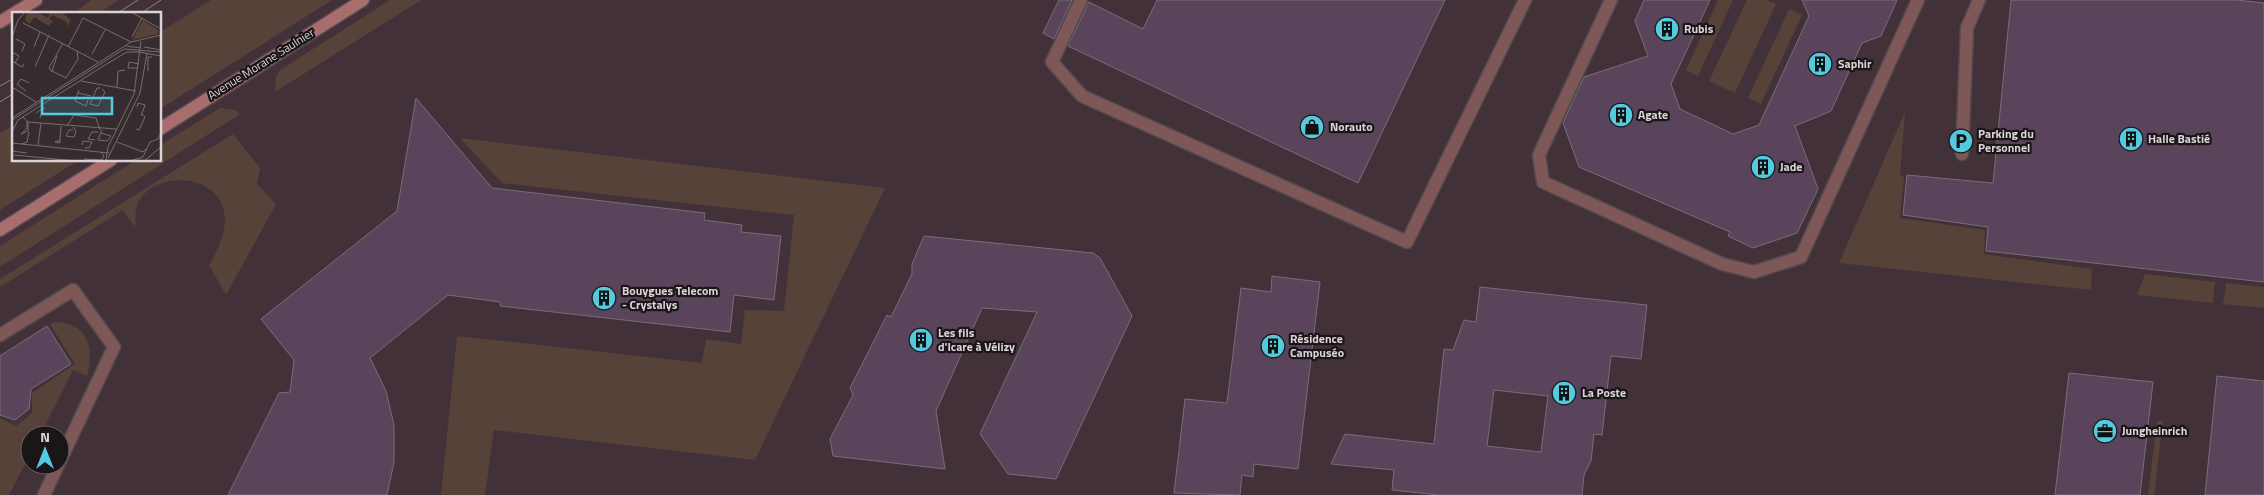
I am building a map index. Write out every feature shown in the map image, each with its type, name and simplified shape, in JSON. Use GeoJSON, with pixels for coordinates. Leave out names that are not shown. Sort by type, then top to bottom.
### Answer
{"type":"FeatureCollection","features":[{"type":"Feature","properties":{"kind":"main road"},"geometry":{"type":"LineString","coordinates":[[16,12],[36,0]]}},
{"type":"Feature","properties":{"kind":"main road","name":"Avenue Morane Saulnier"},"geometry":{"type":"LineString","coordinates":[[161,128],[363,0]]}},
{"type":"Feature","properties":{"kind":"main road"},"geometry":{"type":"LineString","coordinates":[[0,22],[12,15]]}},
{"type":"Feature","properties":{"kind":"main road"},"geometry":{"type":"LineString","coordinates":[[0,230],[109,161]]}},
{"type":"Feature","properties":{"kind":"lane"},"geometry":{"type":"LineString","coordinates":[[1081,0],[1052,62],[1082,96],[1406,242],[1525,0]]}},
{"type":"Feature","properties":{"kind":"lane"},"geometry":{"type":"LineString","coordinates":[[1611,0],[1539,155],[1543,182],[1722,264],[1754,272],[1801,257],[1918,0]]}},
{"type":"Feature","properties":{"kind":"lane"},"geometry":{"type":"LineString","coordinates":[[1962,154],[1967,28],[1979,0]]}},
{"type":"Feature","properties":{"kind":"lane"},"geometry":{"type":"LineString","coordinates":[[0,335],[73,290],[114,347],[70,440]]}},
{"type":"Feature","properties":{"kind":"lane"},"geometry":{"type":"LineString","coordinates":[[44,495],[53,475]]}},
{"type":"Feature","properties":{"kind":"shaded area"},"geometry":{"type":"Polygon","coordinates":[[[0,0],[2264,0],[2264,495],[0,495],[0,0]]]}},
{"type":"Feature","properties":{"kind":"shaded area"},"geometry":{"type":"Polygon","coordinates":[[[91,0],[119,0],[100,12],[76,12],[91,0]]]}},
{"type":"Feature","properties":{"kind":"shaded area"},"geometry":{"type":"Polygon","coordinates":[[[211,0],[332,0],[161,108],[161,31],[211,0]]]}},
{"type":"Feature","properties":{"kind":"shaded area"},"geometry":{"type":"Polygon","coordinates":[[[390,0],[421,0],[275,92],[276,77],[280,70],[390,0]]]}},
{"type":"Feature","properties":{"kind":"shaded area"},"geometry":{"type":"Polygon","coordinates":[[[1718,0],[1733,0],[1698,76],[1686,70],[1718,0]]]}},
{"type":"Feature","properties":{"kind":"shaded area"},"geometry":{"type":"Polygon","coordinates":[[[1747,0],[1767,0],[1776,4],[1735,93],[1709,81],[1747,0]]]}},
{"type":"Feature","properties":{"kind":"shaded area"},"geometry":{"type":"Polygon","coordinates":[[[1789,9],[1802,15],[1761,104],[1748,98],[1789,9]]]}},
{"type":"Feature","properties":{"kind":"shaded area"},"geometry":{"type":"Polygon","coordinates":[[[220,108],[235,110],[240,114],[0,267],[0,246],[134,161],[161,161],[161,144],[220,108]]]}},
{"type":"Feature","properties":{"kind":"shaded area"},"geometry":{"type":"Polygon","coordinates":[[[1905,112],[1900,175],[1904,176],[1900,218],[1985,230],[1984,254],[2092,269],[2091,290],[1839,263],[1905,112]]]}},
{"type":"Feature","properties":{"kind":"shaded area"},"geometry":{"type":"Polygon","coordinates":[[[12,126],[12,161],[77,161],[0,210],[0,133],[12,126]]]}},
{"type":"Feature","properties":{"kind":"shaded area"},"geometry":{"type":"Polygon","coordinates":[[[233,134],[260,168],[257,184],[276,204],[226,295],[209,265],[223,234],[224,210],[215,193],[199,183],[180,180],[161,184],[145,193],[136,209],[135,228],[123,210],[0,287],[0,279],[233,134]]]}},
{"type":"Feature","properties":{"kind":"shaded area"},"geometry":{"type":"Polygon","coordinates":[[[460,138],[885,188],[755,460],[494,430],[485,495],[441,495],[457,336],[702,363],[706,339],[741,344],[745,310],[784,311],[794,215],[502,183],[460,138]]]}},
{"type":"Feature","properties":{"kind":"shaded area"},"geometry":{"type":"Polygon","coordinates":[[[2145,274],[2215,282],[2213,303],[2137,295],[2145,274]]]}},
{"type":"Feature","properties":{"kind":"shaded area"},"geometry":{"type":"Polygon","coordinates":[[[2226,283],[2264,287],[2264,308],[2223,304],[2226,283]]]}},
{"type":"Feature","properties":{"kind":"shaded area"},"geometry":{"type":"Polygon","coordinates":[[[55,322],[66,323],[82,332],[89,347],[90,356],[87,376],[73,370],[45,425],[20,425],[20,474],[9,495],[0,495],[0,418],[16,426],[32,413],[32,393],[75,364],[50,324],[55,322]]]}},
{"type":"Feature","properties":{"kind":"shaded area"},"geometry":{"type":"Polygon","coordinates":[[[2157,421],[2163,421],[2154,495],[2148,495],[2157,421]]]}},
{"type":"Feature","properties":{"kind":"building"},"geometry":{"type":"Polygon","coordinates":[[[1059,0],[1072,0],[1054,39],[1043,33],[1059,0]]]}},
{"type":"Feature","properties":{"kind":"building","name":"Norauto"},"geometry":{"type":"Polygon","coordinates":[[[1157,0],[1445,0],[1358,183],[1068,46],[1089,2],[1143,29],[1157,0]]]}},
{"type":"Feature","properties":{"kind":"building"},"geometry":{"type":"Polygon","coordinates":[[[1644,0],[1710,0],[1671,84],[1680,109],[1733,134],[1759,125],[1809,16],[1802,0],[1897,0],[1881,36],[1862,43],[1831,111],[1795,126],[1818,189],[1797,233],[1753,248],[1728,236],[1730,232],[1579,167],[1563,123],[1584,77],[1648,56],[1635,21],[1644,0]]]}},
{"type":"Feature","properties":{"kind":"building","name":"Halle Bastié"},"geometry":{"type":"Polygon","coordinates":[[[2011,0],[2236,0],[2264,3],[2264,282],[1986,251],[1988,227],[1903,215],[1907,175],[1993,183],[2011,0]]]}},
{"type":"Feature","properties":{"kind":"building","name":"Bouygues Telecom - Crystalys"},"geometry":{"type":"Polygon","coordinates":[[[416,98],[492,188],[705,213],[704,220],[742,225],[741,232],[781,236],[774,300],[734,295],[730,332],[500,306],[500,302],[448,295],[370,358],[386,391],[394,425],[394,462],[387,495],[228,495],[279,393],[290,392],[294,360],[261,319],[397,211],[416,98]]]}},
{"type":"Feature","properties":{"kind":"building","name":"Les fils d'Icare à Vélizy"},"geometry":{"type":"Polygon","coordinates":[[[924,236],[1093,253],[1100,258],[1132,316],[1056,479],[1008,474],[980,434],[1037,312],[982,308],[936,411],[945,469],[833,456],[830,439],[853,395],[850,388],[887,315],[891,317],[912,274],[912,264],[924,236]]]}},
{"type":"Feature","properties":{"kind":"building","name":"Résidence Campuséo"},"geometry":{"type":"Polygon","coordinates":[[[1272,276],[1320,282],[1298,469],[1254,464],[1253,477],[1242,475],[1240,495],[1174,493],[1185,399],[1227,403],[1241,288],[1271,292],[1272,276]]]}},
{"type":"Feature","properties":{"kind":"building","name":"La Poste"},"geometry":{"type":"Polygon","coordinates":[[[1480,287],[1647,305],[1641,359],[1611,356],[1602,435],[1594,434],[1591,461],[1584,475],[1582,495],[1439,495],[1392,490],[1394,470],[1331,464],[1345,434],[1434,444],[1444,349],[1453,350],[1464,320],[1476,322],[1480,287]],[[1494,390],[1487,446],[1541,452],[1548,396],[1494,390]]]}},
{"type":"Feature","properties":{"kind":"building"},"geometry":{"type":"Polygon","coordinates":[[[47,326],[71,364],[31,389],[29,409],[15,420],[0,415],[0,356],[47,326]]]}},
{"type":"Feature","properties":{"kind":"building","name":"Jungheinrich"},"geometry":{"type":"Polygon","coordinates":[[[2069,373],[2153,382],[2140,495],[2055,495],[2069,373]]]}},
{"type":"Feature","properties":{"kind":"building","name":"Jungheinrich"},"geometry":{"type":"Polygon","coordinates":[[[2217,376],[2264,381],[2264,495],[2205,495],[2217,376]]]}},
{"type":"Feature","properties":{"kind":"tram line"},"geometry":{"type":"LineString","coordinates":[[119,12],[138,0]]}},
{"type":"Feature","properties":{"kind":"tram line"},"geometry":{"type":"LineString","coordinates":[[143,12],[161,0]]}},
{"type":"Feature","properties":{"kind":"tram line"},"geometry":{"type":"LineString","coordinates":[[0,86],[12,79]]}},
{"type":"Feature","properties":{"kind":"tram line"},"geometry":{"type":"LineString","coordinates":[[0,102],[12,94]]}},
{"type":"Feature","properties":{"kind":"place","name":"Rubis"},"geometry":{"type":"Point","coordinates":[1667,29]}},
{"type":"Feature","properties":{"kind":"place","name":"Saphir"},"geometry":{"type":"Point","coordinates":[1820,64]}},
{"type":"Feature","properties":{"kind":"place","name":"Agate"},"geometry":{"type":"Point","coordinates":[1621,115]}},
{"type":"Feature","properties":{"kind":"place","name":"Norauto"},"geometry":{"type":"Point","coordinates":[1312,127]}},
{"type":"Feature","properties":{"kind":"place","name":"Halle Bastié"},"geometry":{"type":"Point","coordinates":[2131,139]}},
{"type":"Feature","properties":{"kind":"place","name":"Parking du Personnel"},"geometry":{"type":"Point","coordinates":[1961,141]}},
{"type":"Feature","properties":{"kind":"place","name":"Jade"},"geometry":{"type":"Point","coordinates":[1763,167]}},
{"type":"Feature","properties":{"kind":"place","name":"Bouygues Telecom - Crystalys"},"geometry":{"type":"Point","coordinates":[604,298]}},
{"type":"Feature","properties":{"kind":"place","name":"Les fils d'Icare à Vélizy"},"geometry":{"type":"Point","coordinates":[921,340]}},
{"type":"Feature","properties":{"kind":"place","name":"Résidence Campuséo"},"geometry":{"type":"Point","coordinates":[1273,346]}},
{"type":"Feature","properties":{"kind":"place","name":"La Poste"},"geometry":{"type":"Point","coordinates":[1564,393]}},
{"type":"Feature","properties":{"kind":"place","name":"Jungheinrich"},"geometry":{"type":"Point","coordinates":[2105,431]}}]}
